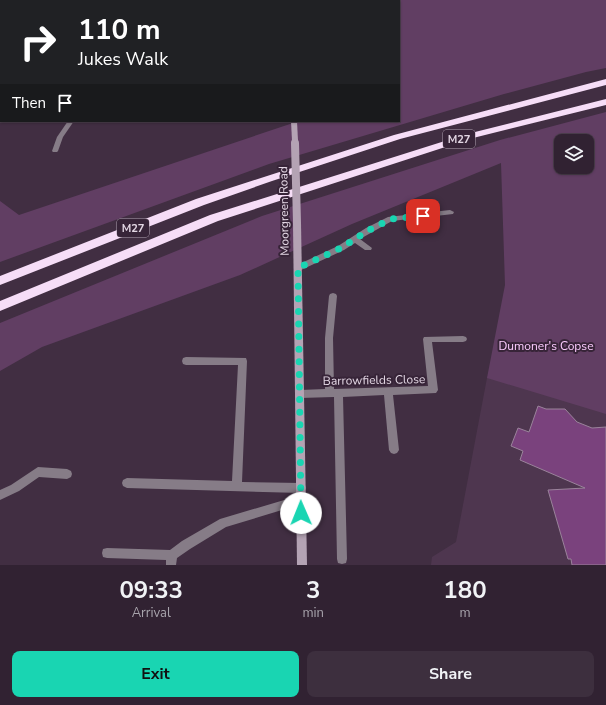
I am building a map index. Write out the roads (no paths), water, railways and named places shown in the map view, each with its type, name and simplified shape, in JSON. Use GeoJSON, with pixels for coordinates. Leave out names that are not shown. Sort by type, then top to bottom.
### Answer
{"type":"FeatureCollection","features":[{"type":"Feature","properties":{"kind":"highway","name":"M27"},"geometry":{"type":"LineString","coordinates":[[0,281],[200,202],[253,184],[397,137],[606,82]]}},
{"type":"Feature","properties":{"kind":"highway","name":"M27"},"geometry":{"type":"LineString","coordinates":[[0,306],[214,218],[470,136],[606,102]]}},
{"type":"Feature","properties":{"kind":"street","name":"Moorgreen Road"},"geometry":{"type":"LineString","coordinates":[[294,122],[298,268],[302,565]]}},
{"type":"Feature","properties":{"kind":"street"},"geometry":{"type":"LineString","coordinates":[[298,268],[341,248],[369,230],[391,219],[450,212]]}},
{"type":"Feature","properties":{"kind":"street"},"geometry":{"type":"LineString","coordinates":[[354,239],[368,248]]}},
{"type":"Feature","properties":{"kind":"street"},"geometry":{"type":"LineString","coordinates":[[334,296],[329,338],[334,393],[342,559]]}},
{"type":"Feature","properties":{"kind":"street","name":"Barrowfields Close"},"geometry":{"type":"LineString","coordinates":[[300,394],[433,390],[427,339],[463,339]]}},
{"type":"Feature","properties":{"kind":"street"},"geometry":{"type":"LineString","coordinates":[[186,361],[243,361],[237,487]]}},
{"type":"Feature","properties":{"kind":"street"},"geometry":{"type":"LineString","coordinates":[[388,391],[394,450]]}},
{"type":"Feature","properties":{"kind":"street"},"geometry":{"type":"LineString","coordinates":[[0,495],[15,488],[38,472],[67,474]]}},
{"type":"Feature","properties":{"kind":"street"},"geometry":{"type":"LineString","coordinates":[[127,484],[301,488]]}},
{"type":"Feature","properties":{"kind":"street"},"geometry":{"type":"LineString","coordinates":[[107,553],[172,560],[186,545],[224,523],[301,500]]}},
{"type":"Feature","properties":{"kind":"lane"},"geometry":{"type":"LineString","coordinates":[[55,151],[60,137],[70,122]]}},
{"type":"Feature","properties":{"kind":"park label","name":"Dumoner's Copse"},"geometry":{"type":"Point","coordinates":[546,346]}}]}
